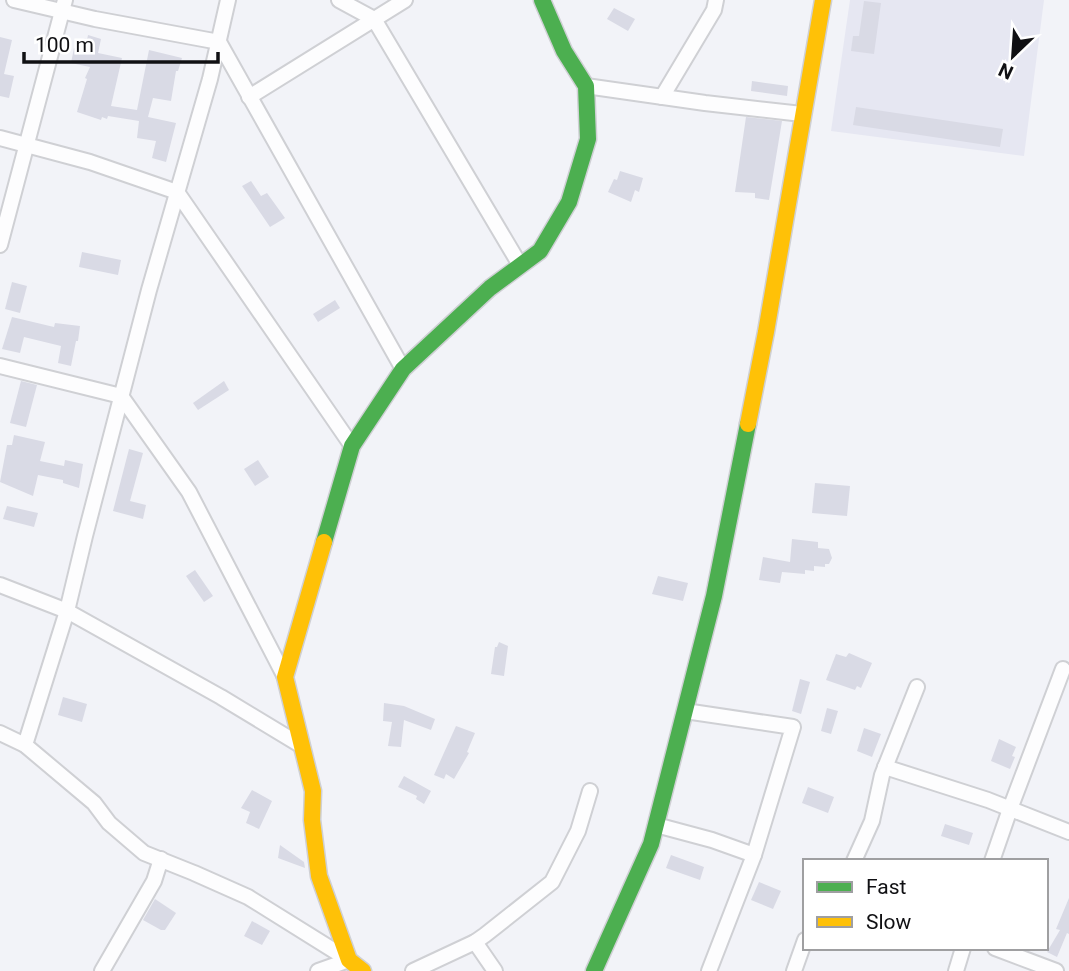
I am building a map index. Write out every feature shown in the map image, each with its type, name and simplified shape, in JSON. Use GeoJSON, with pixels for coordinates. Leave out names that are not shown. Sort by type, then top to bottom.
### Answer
{"type":"FeatureCollection","features":[{"type":"Feature","properties":{"kind":"street"},"geometry":{"type":"LineString","coordinates":[[14,0],[63,6],[95,19],[219,42]]}},
{"type":"Feature","properties":{"kind":"street"},"geometry":{"type":"LineString","coordinates":[[25,745],[67,611],[121,396],[219,42],[228,0]]}},
{"type":"Feature","properties":{"kind":"street"},"geometry":{"type":"LineString","coordinates":[[339,0],[374,19],[520,265]]}},
{"type":"Feature","properties":{"kind":"street"},"geometry":{"type":"LineString","coordinates":[[249,97],[405,0]]}},
{"type":"Feature","properties":{"kind":"street"},"geometry":{"type":"LineString","coordinates":[[285,677],[352,446],[403,369],[490,288],[540,251],[569,202],[588,139],[586,86],[564,51],[542,0]]}},
{"type":"Feature","properties":{"kind":"street"},"geometry":{"type":"LineString","coordinates":[[662,97],[714,10],[716,0]]}},
{"type":"Feature","properties":{"kind":"street"},"geometry":{"type":"LineString","coordinates":[[594,971],[651,844],[714,596],[766,332],[823,0]]}},
{"type":"Feature","properties":{"kind":"street"},"geometry":{"type":"LineString","coordinates":[[0,245],[63,6]]}},
{"type":"Feature","properties":{"kind":"street"},"geometry":{"type":"LineString","coordinates":[[219,42],[403,369]]}},
{"type":"Feature","properties":{"kind":"street"},"geometry":{"type":"LineString","coordinates":[[586,86],[803,114]]}},
{"type":"Feature","properties":{"kind":"street"},"geometry":{"type":"LineString","coordinates":[[0,138],[90,162],[177,192],[352,446]]}},
{"type":"Feature","properties":{"kind":"street"},"geometry":{"type":"LineString","coordinates":[[0,366],[121,396],[189,492],[285,677],[313,791],[312,820],[319,876],[349,960]]}},
{"type":"Feature","properties":{"kind":"street"},"geometry":{"type":"LineString","coordinates":[[0,585],[67,611],[221,697],[302,746]]}},
{"type":"Feature","properties":{"kind":"street"},"geometry":{"type":"LineString","coordinates":[[993,859],[1063,669]]}},
{"type":"Feature","properties":{"kind":"street"},"geometry":{"type":"LineString","coordinates":[[855,859],[872,821],[885,767],[917,687]]}},
{"type":"Feature","properties":{"kind":"street"},"geometry":{"type":"LineString","coordinates":[[685,711],[793,727],[754,855],[709,971]]}},
{"type":"Feature","properties":{"kind":"street"},"geometry":{"type":"LineString","coordinates":[[0,733],[25,745],[94,803],[108,823],[144,853],[248,897],[363,971]]}},
{"type":"Feature","properties":{"kind":"street"},"geometry":{"type":"LineString","coordinates":[[885,767],[1069,832]]}},
{"type":"Feature","properties":{"kind":"street"},"geometry":{"type":"LineString","coordinates":[[413,971],[475,942],[552,882],[578,831],[590,791]]}},
{"type":"Feature","properties":{"kind":"street"},"geometry":{"type":"LineString","coordinates":[[656,825],[754,855]]}},
{"type":"Feature","properties":{"kind":"street"},"geometry":{"type":"LineString","coordinates":[[102,971],[154,881],[161,859]]}},
{"type":"Feature","properties":{"kind":"street"},"geometry":{"type":"LineString","coordinates":[[475,942],[495,971]]}},
{"type":"Feature","properties":{"kind":"street"},"geometry":{"type":"LineString","coordinates":[[794,971],[803,946]]}},
{"type":"Feature","properties":{"kind":"street"},"geometry":{"type":"LineString","coordinates":[[956,971],[962,950]]}},
{"type":"Feature","properties":{"kind":"street"},"geometry":{"type":"LineString","coordinates":[[999,950],[1033,967],[1056,971]]}},
{"type":"Feature","properties":{"kind":"street"},"geometry":{"type":"LineString","coordinates":[[318,971],[349,960]]}},
{"type":"Feature","properties":{"kind":"shaded area"},"geometry":{"type":"Polygon","coordinates":[[[850,0],[1044,0],[1024,156],[831,131],[850,0]]]}},
{"type":"Feature","properties":{"kind":"building"},"geometry":{"type":"Polygon","coordinates":[[[864,1],[881,3],[874,54],[851,51],[853,36],[859,36],[864,1]]]}},
{"type":"Feature","properties":{"kind":"building"},"geometry":{"type":"Polygon","coordinates":[[[614,8],[635,19],[628,31],[607,19],[614,8]]]}},
{"type":"Feature","properties":{"kind":"building"},"geometry":{"type":"Polygon","coordinates":[[[88,35],[101,39],[98,53],[122,58],[111,106],[137,110],[149,50],[182,58],[176,71],[171,101],[153,98],[148,117],[176,123],[166,162],[152,158],[156,141],[137,138],[139,121],[108,116],[107,119],[102,117],[101,120],[77,112],[90,67],[71,63],[74,48],[85,50],[88,35]]]}},
{"type":"Feature","properties":{"kind":"building"},"geometry":{"type":"Polygon","coordinates":[[[0,37],[12,40],[4,74],[14,76],[9,98],[0,96],[0,37]]]}},
{"type":"Feature","properties":{"kind":"building"},"geometry":{"type":"Polygon","coordinates":[[[752,81],[788,86],[787,96],[751,91],[752,81]]]}},
{"type":"Feature","properties":{"kind":"building"},"geometry":{"type":"Polygon","coordinates":[[[856,107],[1003,129],[1000,147],[853,125],[856,107]]]}},
{"type":"Feature","properties":{"kind":"building"},"geometry":{"type":"Polygon","coordinates":[[[746,117],[782,121],[769,200],[755,198],[755,193],[735,192],[746,117]]]}},
{"type":"Feature","properties":{"kind":"building"},"geometry":{"type":"Polygon","coordinates":[[[620,171],[643,178],[639,192],[635,190],[631,202],[608,192],[620,171]]]}},
{"type":"Feature","properties":{"kind":"building"},"geometry":{"type":"Polygon","coordinates":[[[251,181],[261,196],[267,193],[285,218],[270,227],[242,186],[251,181]]]}},
{"type":"Feature","properties":{"kind":"building"},"geometry":{"type":"Polygon","coordinates":[[[82,252],[121,260],[118,275],[79,267],[82,252]]]}},
{"type":"Feature","properties":{"kind":"building"},"geometry":{"type":"Polygon","coordinates":[[[12,282],[27,286],[20,313],[5,309],[12,282]]]}},
{"type":"Feature","properties":{"kind":"building"},"geometry":{"type":"Polygon","coordinates":[[[335,300],[340,308],[318,322],[313,314],[335,300]]]}},
{"type":"Feature","properties":{"kind":"building"},"geometry":{"type":"Polygon","coordinates":[[[12,317],[54,327],[55,323],[80,326],[71,366],[58,363],[61,346],[24,337],[20,353],[2,349],[12,317]]]}},
{"type":"Feature","properties":{"kind":"building"},"geometry":{"type":"Polygon","coordinates":[[[21,381],[37,385],[26,427],[10,423],[21,381]]]}},
{"type":"Feature","properties":{"kind":"building"},"geometry":{"type":"Polygon","coordinates":[[[224,381],[229,390],[198,410],[193,403],[224,381]]]}},
{"type":"Feature","properties":{"kind":"building"},"geometry":{"type":"Polygon","coordinates":[[[14,435],[45,442],[40,461],[64,466],[65,460],[83,464],[79,488],[63,483],[63,480],[38,475],[33,496],[0,482],[7,445],[12,445],[14,435]]]}},
{"type":"Feature","properties":{"kind":"building"},"geometry":{"type":"Polygon","coordinates":[[[129,449],[143,453],[130,501],[146,505],[143,519],[113,511],[129,449]]]}},
{"type":"Feature","properties":{"kind":"building"},"geometry":{"type":"Polygon","coordinates":[[[258,460],[269,477],[255,486],[244,469],[258,460]]]}},
{"type":"Feature","properties":{"kind":"building"},"geometry":{"type":"Polygon","coordinates":[[[815,483],[850,486],[847,516],[812,513],[815,483]]]}},
{"type":"Feature","properties":{"kind":"building"},"geometry":{"type":"Polygon","coordinates":[[[7,506],[38,513],[34,527],[3,519],[7,506]]]}},
{"type":"Feature","properties":{"kind":"building"},"geometry":{"type":"Polygon","coordinates":[[[792,539],[818,542],[818,548],[829,549],[832,558],[829,564],[825,564],[825,567],[814,566],[814,571],[805,570],[805,574],[782,572],[780,583],[759,580],[763,557],[790,562],[792,539]]]}},
{"type":"Feature","properties":{"kind":"building"},"geometry":{"type":"Polygon","coordinates":[[[195,570],[213,596],[204,602],[186,576],[195,570]]]}},
{"type":"Feature","properties":{"kind":"building"},"geometry":{"type":"Polygon","coordinates":[[[658,576],[688,583],[683,601],[652,594],[658,576]]]}},
{"type":"Feature","properties":{"kind":"building"},"geometry":{"type":"Polygon","coordinates":[[[499,642],[508,646],[504,676],[491,674],[495,647],[499,642]]]}},
{"type":"Feature","properties":{"kind":"building"},"geometry":{"type":"Polygon","coordinates":[[[849,653],[872,663],[861,688],[857,686],[855,690],[826,680],[836,654],[846,657],[849,653]]]}},
{"type":"Feature","properties":{"kind":"building"},"geometry":{"type":"Polygon","coordinates":[[[800,679],[810,682],[801,714],[792,711],[800,679]]]}},
{"type":"Feature","properties":{"kind":"building"},"geometry":{"type":"Polygon","coordinates":[[[63,697],[87,704],[82,722],[58,715],[63,697]]]}},
{"type":"Feature","properties":{"kind":"building"},"geometry":{"type":"Polygon","coordinates":[[[384,703],[404,706],[435,719],[431,730],[404,720],[401,747],[388,746],[392,722],[383,721],[384,703]]]}},
{"type":"Feature","properties":{"kind":"building"},"geometry":{"type":"Polygon","coordinates":[[[827,708],[838,711],[831,734],[821,731],[827,708]]]}},
{"type":"Feature","properties":{"kind":"building"},"geometry":{"type":"Polygon","coordinates":[[[456,726],[475,733],[467,752],[469,753],[454,779],[446,774],[444,779],[434,775],[456,726]]]}},
{"type":"Feature","properties":{"kind":"building"},"geometry":{"type":"Polygon","coordinates":[[[864,728],[881,734],[872,757],[857,751],[864,728]]]}},
{"type":"Feature","properties":{"kind":"building"},"geometry":{"type":"Polygon","coordinates":[[[999,739],[1016,747],[1010,769],[991,761],[999,739]]]}},
{"type":"Feature","properties":{"kind":"building"},"geometry":{"type":"Polygon","coordinates":[[[404,776],[431,791],[424,804],[416,799],[417,796],[398,787],[404,776]]]}},
{"type":"Feature","properties":{"kind":"building"},"geometry":{"type":"Polygon","coordinates":[[[808,787],[834,797],[828,813],[802,803],[808,787]]]}},
{"type":"Feature","properties":{"kind":"building"},"geometry":{"type":"Polygon","coordinates":[[[252,790],[272,801],[259,829],[246,823],[250,812],[241,808],[252,790]]]}},
{"type":"Feature","properties":{"kind":"building"},"geometry":{"type":"Polygon","coordinates":[[[945,824],[973,833],[969,845],[941,836],[945,824]]]}},
{"type":"Feature","properties":{"kind":"building"},"geometry":{"type":"Polygon","coordinates":[[[280,845],[304,862],[305,868],[278,858],[280,845]]]}},
{"type":"Feature","properties":{"kind":"building"},"geometry":{"type":"Polygon","coordinates":[[[671,855],[704,867],[700,880],[666,868],[671,855]]]}},
{"type":"Feature","properties":{"kind":"building"},"geometry":{"type":"Polygon","coordinates":[[[759,882],[781,891],[773,909],[751,900],[759,882]]]}},
{"type":"Feature","properties":{"kind":"building"},"geometry":{"type":"Polygon","coordinates":[[[1069,898],[1069,934],[1067,933],[1057,957],[1047,952],[1060,930],[1056,929],[1069,898]]]}},
{"type":"Feature","properties":{"kind":"building"},"geometry":{"type":"Polygon","coordinates":[[[155,899],[176,913],[165,930],[143,920],[155,899]]]}},
{"type":"Feature","properties":{"kind":"building"},"geometry":{"type":"Polygon","coordinates":[[[252,921],[270,931],[262,945],[244,936],[252,921]]]}},
{"type":"Feature","properties":{"kind":"traffic: fast"},"geometry":{"type":"LineString","coordinates":[[324,542],[352,446],[403,369],[490,288],[540,251],[569,202],[588,139],[586,86],[564,51],[542,0]]}},
{"type":"Feature","properties":{"kind":"traffic: fast"},"geometry":{"type":"LineString","coordinates":[[594,971],[651,844],[714,596],[748,424]]}},
{"type":"Feature","properties":{"kind":"traffic: slow"},"geometry":{"type":"LineString","coordinates":[[748,424],[823,0]]}},
{"type":"Feature","properties":{"kind":"traffic: slow"},"geometry":{"type":"LineString","coordinates":[[324,542],[285,677],[313,791],[312,820],[319,876],[349,960],[363,971]]}}]}
